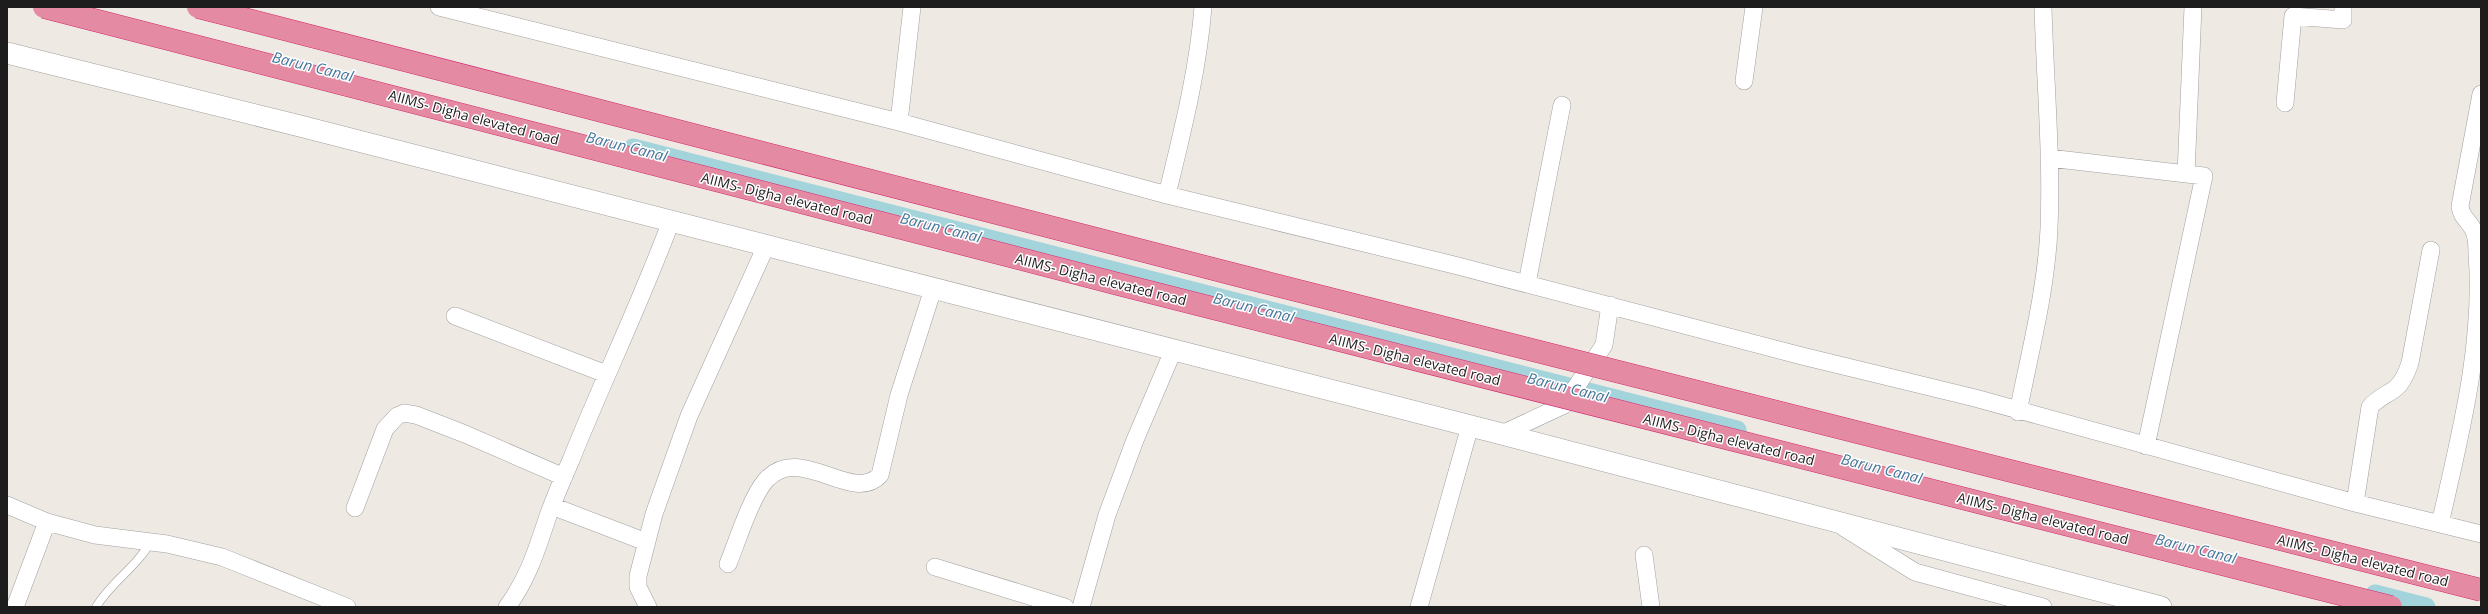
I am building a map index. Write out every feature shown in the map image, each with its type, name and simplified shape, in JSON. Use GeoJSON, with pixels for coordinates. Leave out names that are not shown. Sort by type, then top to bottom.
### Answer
{"type":"FeatureCollection","features":[{"type":"Feature","properties":{"kind":"highway","name":"AIIMS- Digha elevated road"},"geometry":{"type":"LineString","coordinates":[[44,7],[1125,286],[2391,607]]}},
{"type":"Feature","properties":{"kind":"highway","name":"AIIMS- Digha elevated road"},"geometry":{"type":"LineString","coordinates":[[198,7],[1260,281],[2481,590]]}},
{"type":"Feature","properties":{"kind":"street"},"geometry":{"type":"LineString","coordinates":[[899,122],[912,7]]}},
{"type":"Feature","properties":{"kind":"street"},"geometry":{"type":"LineString","coordinates":[[1167,195],[1190,99],[1203,7]]}},
{"type":"Feature","properties":{"kind":"street"},"geometry":{"type":"LineString","coordinates":[[1744,81],[1754,7]]}},
{"type":"Feature","properties":{"kind":"street"},"geometry":{"type":"LineString","coordinates":[[2018,412],[2042,290],[2049,230],[2049,158],[2043,7]]}},
{"type":"Feature","properties":{"kind":"street"},"geometry":{"type":"LineString","coordinates":[[2186,174],[2194,7]]}},
{"type":"Feature","properties":{"kind":"street"},"geometry":{"type":"LineString","coordinates":[[2285,103],[2293,16],[2343,20],[2343,7]]}},
{"type":"Feature","properties":{"kind":"street"},"geometry":{"type":"LineString","coordinates":[[443,8],[899,122],[1167,195],[1527,284],[1802,356],[1974,398],[2018,412],[2355,503],[2481,534]]}},
{"type":"Feature","properties":{"kind":"street"},"geometry":{"type":"LineString","coordinates":[[7,53],[1502,434],[2161,607]]}},
{"type":"Feature","properties":{"kind":"street"},"geometry":{"type":"LineString","coordinates":[[2440,524],[2467,403],[2475,343],[2478,273],[2476,239],[2473,229],[2461,213],[2460,206],[2481,94]]}},
{"type":"Feature","properties":{"kind":"street"},"geometry":{"type":"LineString","coordinates":[[1527,284],[1562,104]]}},
{"type":"Feature","properties":{"kind":"street"},"geometry":{"type":"LineString","coordinates":[[2049,158],[2204,176],[2146,446]]}},
{"type":"Feature","properties":{"kind":"street"},"geometry":{"type":"LineString","coordinates":[[507,607],[520,590],[533,563],[552,506],[606,374],[652,274],[671,221]]}},
{"type":"Feature","properties":{"kind":"street"},"geometry":{"type":"LineString","coordinates":[[648,607],[638,588],[638,576],[646,542],[689,416],[766,246]]}},
{"type":"Feature","properties":{"kind":"street"},"geometry":{"type":"LineString","coordinates":[[2355,503],[2370,407],[2380,398],[2396,388],[2410,364],[2431,250]]}},
{"type":"Feature","properties":{"kind":"street"},"geometry":{"type":"LineString","coordinates":[[728,564],[758,492],[765,480],[773,474],[792,467],[806,468],[854,483],[874,480],[880,474],[899,395],[933,289]]}},
{"type":"Feature","properties":{"kind":"street"},"geometry":{"type":"LineString","coordinates":[[1502,434],[1564,405],[1604,345],[1610,305]]}},
{"type":"Feature","properties":{"kind":"street"},"geometry":{"type":"LineString","coordinates":[[455,316],[606,374]]}},
{"type":"Feature","properties":{"kind":"street"},"geometry":{"type":"LineString","coordinates":[[1081,607],[1107,516],[1135,440],[1173,351]]}},
{"type":"Feature","properties":{"kind":"street"},"geometry":{"type":"LineString","coordinates":[[355,508],[385,429],[396,416],[404,414],[416,415],[465,434],[564,477]]}},
{"type":"Feature","properties":{"kind":"street"},"geometry":{"type":"LineString","coordinates":[[1419,607],[1470,426]]}},
{"type":"Feature","properties":{"kind":"street"},"geometry":{"type":"LineString","coordinates":[[7,505],[47,522],[95,535],[151,541],[196,550],[251,567],[347,607]]}},
{"type":"Feature","properties":{"kind":"street"},"geometry":{"type":"LineString","coordinates":[[552,506],[646,542]]}},
{"type":"Feature","properties":{"kind":"street"},"geometry":{"type":"LineString","coordinates":[[1834,521],[1915,572],[2043,607]]}},
{"type":"Feature","properties":{"kind":"street"},"geometry":{"type":"LineString","coordinates":[[15,607],[47,522]]}},
{"type":"Feature","properties":{"kind":"street"},"geometry":{"type":"LineString","coordinates":[[1644,555],[1652,607]]}},
{"type":"Feature","properties":{"kind":"street"},"geometry":{"type":"LineString","coordinates":[[936,567],[1065,607]]}},
{"type":"Feature","properties":{"kind":"lane"},"geometry":{"type":"LineString","coordinates":[[96,607],[113,583],[145,552],[151,541]]}},
{"type":"Feature","properties":{"kind":"waterway","name":"Barun Canal"},"geometry":{"type":"LineString","coordinates":[[633,148],[1737,430]]}},
{"type":"Feature","properties":{"kind":"waterway","name":"Barun Canal"},"geometry":{"type":"LineString","coordinates":[[2375,594],[2426,607]]}}]}
